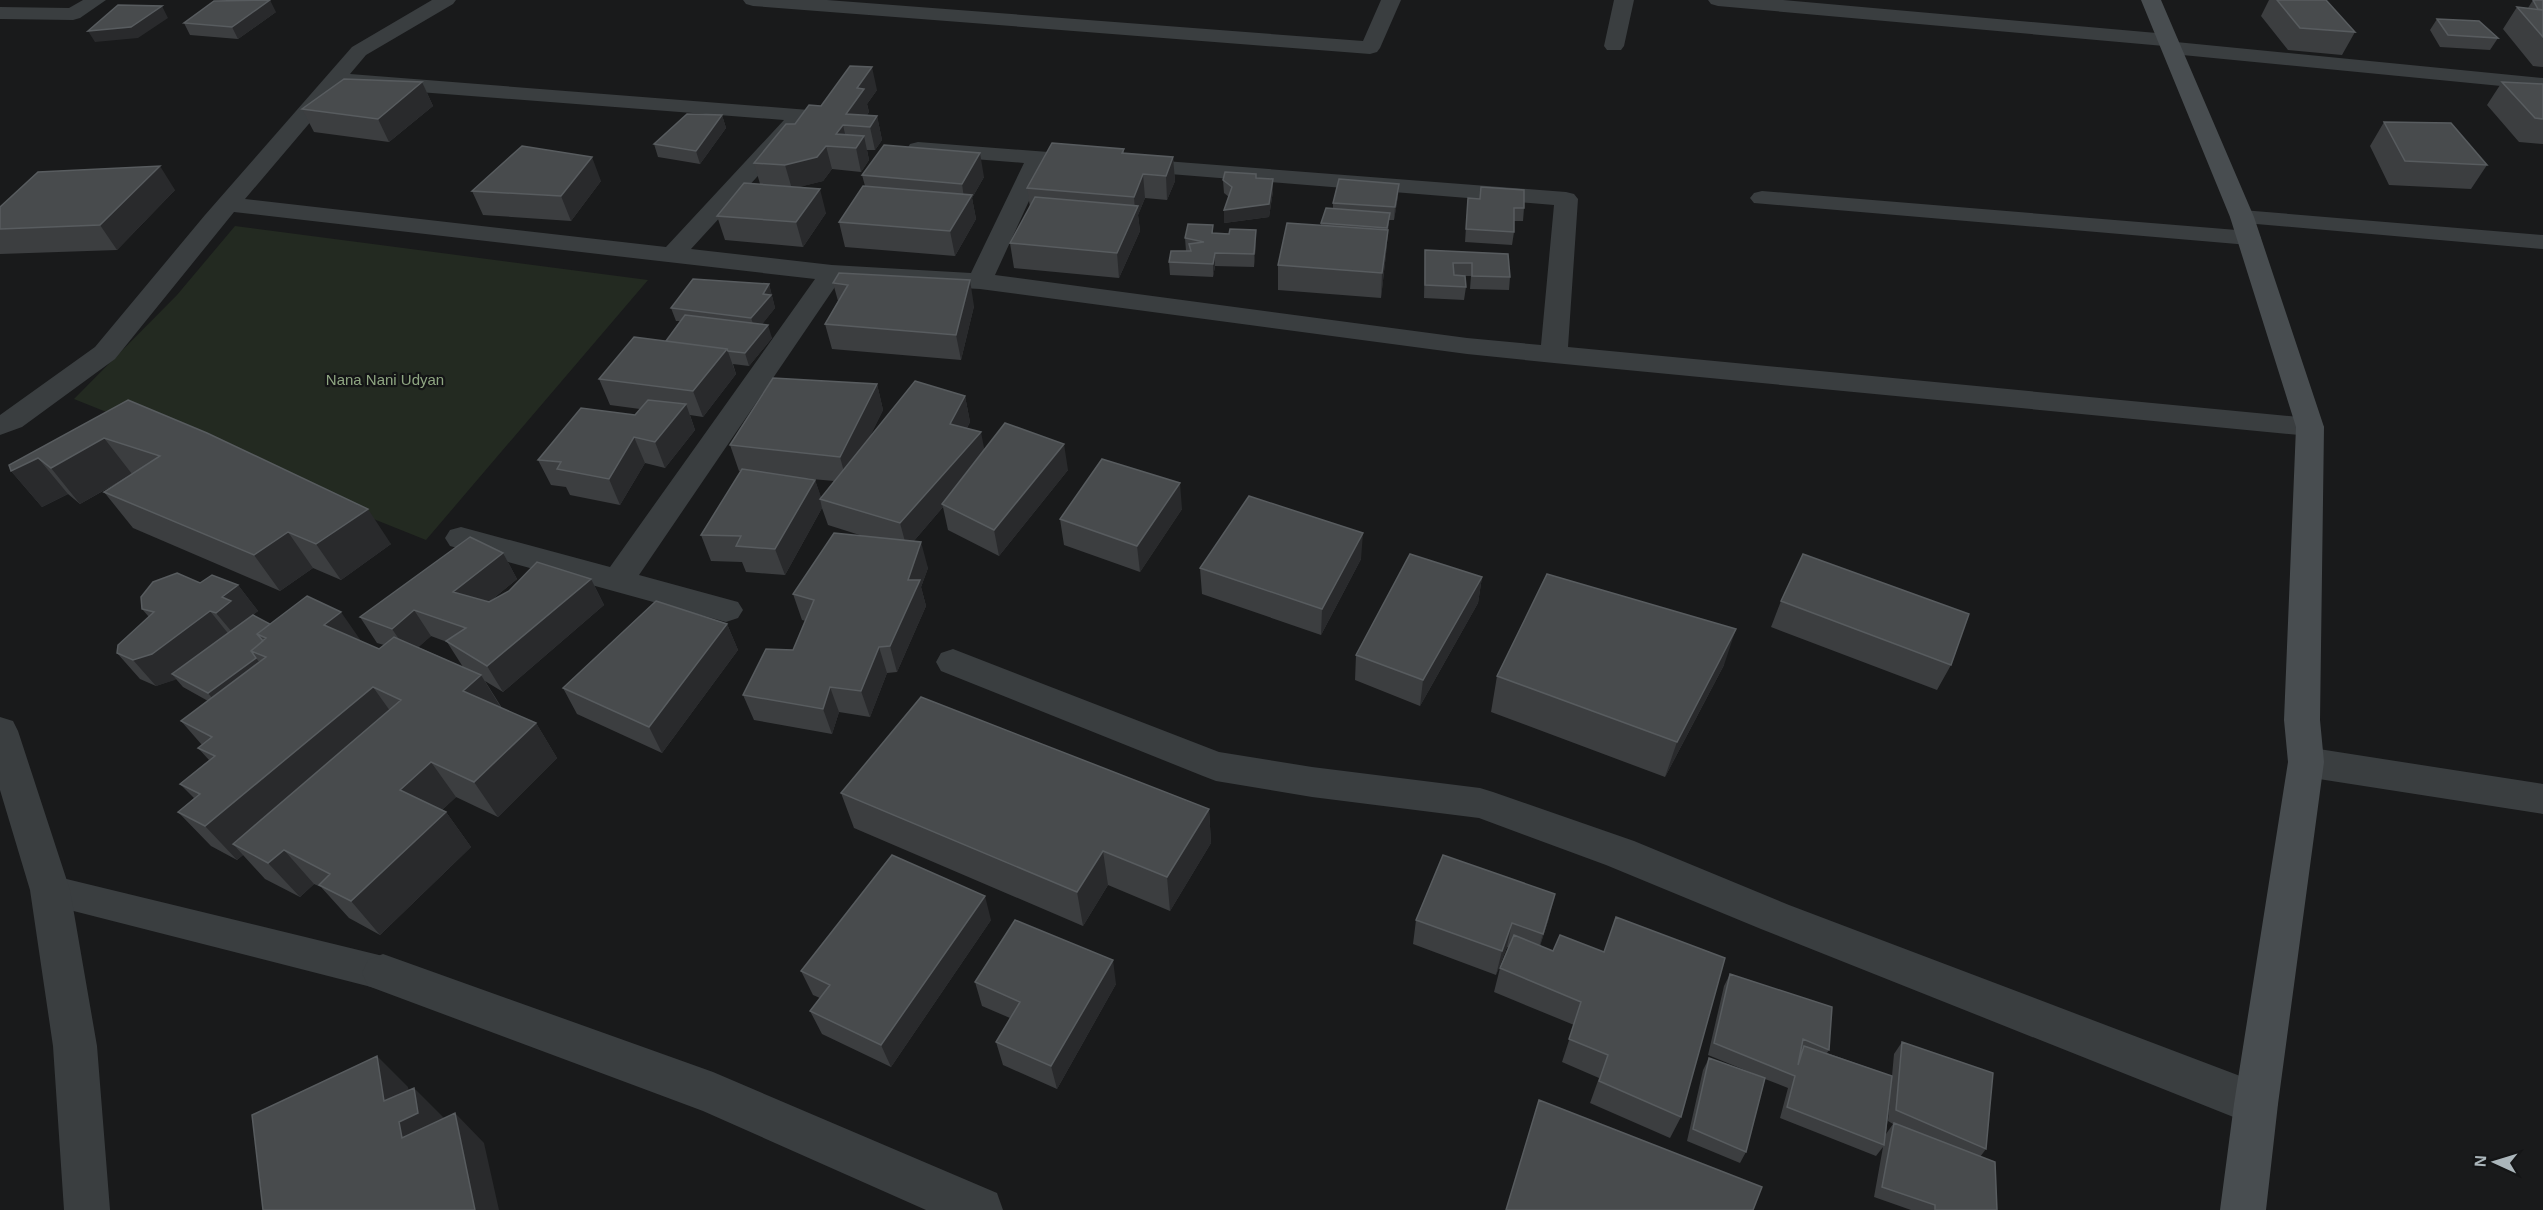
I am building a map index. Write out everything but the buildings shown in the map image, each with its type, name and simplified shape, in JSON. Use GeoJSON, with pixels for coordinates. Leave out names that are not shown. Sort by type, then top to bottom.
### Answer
{"type":"FeatureCollection","features":[{"type":"Feature","properties":{"kind":"street"},"geometry":{"type":"LineString","coordinates":[[0,13],[73,14],[96,0]]}},
{"type":"Feature","properties":{"kind":"street"},"geometry":{"type":"LineString","coordinates":[[0,426],[12,421],[105,353],[359,51],[446,0]]}},
{"type":"Feature","properties":{"kind":"street"},"geometry":{"type":"LineString","coordinates":[[753,0],[1371,48],[1391,0]]}},
{"type":"Feature","properties":{"kind":"street"},"geometry":{"type":"LineString","coordinates":[[960,17],[975,0]]}},
{"type":"Feature","properties":{"kind":"street"},"geometry":{"type":"LineString","coordinates":[[1614,46],[1624,0]]}},
{"type":"Feature","properties":{"kind":"street"},"geometry":{"type":"LineString","coordinates":[[1718,0],[2170,44],[2543,84]]}},
{"type":"Feature","properties":{"kind":"street"},"geometry":{"type":"LineString","coordinates":[[2151,0],[2246,228],[2310,427],[2302,720],[2306,762],[2256,1104],[2243,1210]]}},
{"type":"Feature","properties":{"kind":"street"},"geometry":{"type":"LineString","coordinates":[[336,79],[801,115],[672,255]]}},
{"type":"Feature","properties":{"kind":"street"},"geometry":{"type":"LineString","coordinates":[[918,149],[1038,156],[1566,199],[1554,354]]}},
{"type":"Feature","properties":{"kind":"street"},"geometry":{"type":"LineString","coordinates":[[980,281],[1038,156]]}},
{"type":"Feature","properties":{"kind":"street"},"geometry":{"type":"LineString","coordinates":[[1762,198],[2246,228],[2543,242]]}},
{"type":"Feature","properties":{"kind":"street"},"geometry":{"type":"LineString","coordinates":[[228,204],[832,273],[980,281],[1455,345],[2310,427]]}},
{"type":"Feature","properties":{"kind":"street"},"geometry":{"type":"LineString","coordinates":[[618,580],[832,273]]}},
{"type":"Feature","properties":{"kind":"street"},"geometry":{"type":"LineString","coordinates":[[461,538],[726,610]]}},
{"type":"Feature","properties":{"kind":"street"},"geometry":{"type":"LineString","coordinates":[[953,662],[1216,766],[1312,782],[1480,803],[1620,853],[1775,917],[2256,1104]]}},
{"type":"Feature","properties":{"kind":"street"},"geometry":{"type":"LineString","coordinates":[[0,730],[50,890],[75,1046],[87,1210]]}},
{"type":"Feature","properties":{"kind":"street"},"geometry":{"type":"LineString","coordinates":[[2306,762],[2543,799]]}},
{"type":"Feature","properties":{"kind":"street"},"geometry":{"type":"LineString","coordinates":[[384,973],[713,1093],[980,1210]]}},
{"type":"Feature","properties":{"kind":"lane"},"geometry":{"type":"LineString","coordinates":[[50,890],[384,973]]}},
{"type":"Feature","properties":{"kind":"green space","name":"Nana Nani Udyan"},"geometry":{"type":"Polygon","coordinates":[[[235,226],[648,280],[426,540],[74,399],[177,295],[235,226]]]}}]}
